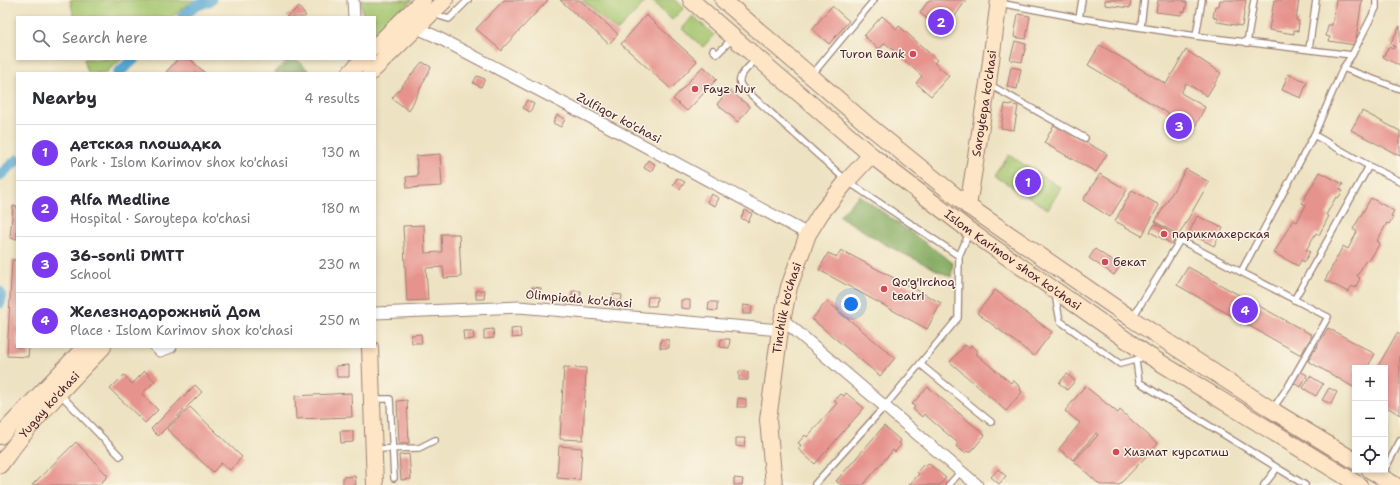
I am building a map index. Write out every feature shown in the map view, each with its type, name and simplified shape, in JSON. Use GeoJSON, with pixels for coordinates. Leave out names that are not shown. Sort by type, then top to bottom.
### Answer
{"type":"FeatureCollection","features":[{"type":"Feature","properties":{"kind":"main road"},"geometry":{"type":"LineString","coordinates":[[376,46],[427,7],[445,0]]}},
{"type":"Feature","properties":{"kind":"main road","name":"Islom Karimov shox ko'chasi"},"geometry":{"type":"LineString","coordinates":[[691,0],[871,155],[970,231],[1054,290],[1142,357],[1359,485]]}},
{"type":"Feature","properties":{"kind":"main road","name":"Islom Karimov shox ko'chasi"},"geometry":{"type":"LineString","coordinates":[[723,0],[869,126],[968,206],[1132,319],[1272,410],[1352,459]]}},
{"type":"Feature","properties":{"kind":"main road","name":"Saroytepa ko'chasi"},"geometry":{"type":"LineString","coordinates":[[968,206],[988,84],[999,1]]}},
{"type":"Feature","properties":{"kind":"main road"},"geometry":{"type":"LineString","coordinates":[[376,56],[417,28],[427,7]]}},
{"type":"Feature","properties":{"kind":"main road"},"geometry":{"type":"LineString","coordinates":[[360,67],[370,60]]}},
{"type":"Feature","properties":{"kind":"main road","name":"Tinchlik ko'chasi"},"geometry":{"type":"LineString","coordinates":[[774,485],[768,420],[781,325],[789,287],[808,234],[821,213],[846,181],[871,155]]}},
{"type":"Feature","properties":{"kind":"main road","name":"Yugay ko'chasi"},"geometry":{"type":"LineString","coordinates":[[0,436],[84,348]]}},
{"type":"Feature","properties":{"kind":"main road","name":"Yugay ko'chasi"},"geometry":{"type":"LineString","coordinates":[[0,465],[9,451],[102,348]]}},
{"type":"Feature","properties":{"kind":"main road"},"geometry":{"type":"LineString","coordinates":[[370,348],[375,485]]}},
{"type":"Feature","properties":{"kind":"main road"},"geometry":{"type":"LineString","coordinates":[[1313,457],[1318,458],[1322,456],[1326,448],[1325,442]]}},
{"type":"Feature","properties":{"kind":"main road"},"geometry":{"type":"LineString","coordinates":[[1382,473],[1395,485]]}},
{"type":"Feature","properties":{"kind":"street"},"geometry":{"type":"LineString","coordinates":[[353,0],[354,16]]}},
{"type":"Feature","properties":{"kind":"street","name":"Zulfiqor ko'chasi"},"geometry":{"type":"LineString","coordinates":[[417,28],[604,124],[808,234]]}},
{"type":"Feature","properties":{"kind":"street","name":"Olimpiada ko'chasi"},"geometry":{"type":"LineString","coordinates":[[376,313],[519,307],[781,325]]}},
{"type":"Feature","properties":{"kind":"street"},"geometry":{"type":"LineString","coordinates":[[781,325],[885,406],[977,485]]}},
{"type":"Feature","properties":{"kind":"street"},"geometry":{"type":"LineString","coordinates":[[157,348],[160,351],[168,348]]}},
{"type":"Feature","properties":{"kind":"lane"},"geometry":{"type":"LineString","coordinates":[[427,7],[449,19],[468,0]]}},
{"type":"Feature","properties":{"kind":"lane"},"geometry":{"type":"LineString","coordinates":[[811,76],[874,0]]}},
{"type":"Feature","properties":{"kind":"lane"},"geometry":{"type":"LineString","coordinates":[[1079,18],[1082,0]]}},
{"type":"Feature","properties":{"kind":"lane"},"geometry":{"type":"LineString","coordinates":[[1141,26],[1144,0]]}},
{"type":"Feature","properties":{"kind":"lane"},"geometry":{"type":"LineString","coordinates":[[1196,36],[1202,0]]}},
{"type":"Feature","properties":{"kind":"lane"},"geometry":{"type":"LineString","coordinates":[[1247,43],[1254,0]]}},
{"type":"Feature","properties":{"kind":"lane"},"geometry":{"type":"LineString","coordinates":[[1309,50],[1316,0]]}},
{"type":"Feature","properties":{"kind":"lane"},"geometry":{"type":"LineString","coordinates":[[1241,272],[1314,135],[1343,68],[1352,55],[1376,8],[1376,0]]}},
{"type":"Feature","properties":{"kind":"lane"},"geometry":{"type":"LineString","coordinates":[[999,1],[1079,18],[1141,26],[1196,36],[1352,55]]}},
{"type":"Feature","properties":{"kind":"lane"},"geometry":{"type":"LineString","coordinates":[[712,50],[717,54],[733,37]]}},
{"type":"Feature","properties":{"kind":"lane"},"geometry":{"type":"LineString","coordinates":[[757,58],[739,79],[741,86],[846,181],[959,256]]}},
{"type":"Feature","properties":{"kind":"lane"},"geometry":{"type":"LineString","coordinates":[[1343,68],[1400,87]]}},
{"type":"Feature","properties":{"kind":"lane"},"geometry":{"type":"LineString","coordinates":[[988,84],[1085,138]]}},
{"type":"Feature","properties":{"kind":"lane"},"geometry":{"type":"LineString","coordinates":[[1314,135],[1369,166],[1400,181]]}},
{"type":"Feature","properties":{"kind":"lane"},"geometry":{"type":"LineString","coordinates":[[1294,300],[1369,166]]}},
{"type":"Feature","properties":{"kind":"lane"},"geometry":{"type":"LineString","coordinates":[[813,485],[885,406],[958,318],[959,256],[970,231]]}},
{"type":"Feature","properties":{"kind":"lane"},"geometry":{"type":"LineString","coordinates":[[1132,319],[1180,240],[1328,317],[1272,410]]}},
{"type":"Feature","properties":{"kind":"lane"},"geometry":{"type":"LineString","coordinates":[[1054,290],[1060,321],[1120,364],[1142,357],[1140,382],[1305,485]]}},
{"type":"Feature","properties":{"kind":"lane"},"geometry":{"type":"LineString","coordinates":[[920,364],[991,422]]}},
{"type":"Feature","properties":{"kind":"lane"},"geometry":{"type":"LineString","coordinates":[[60,393],[120,456]]}},
{"type":"Feature","properties":{"kind":"lane"},"geometry":{"type":"LineString","coordinates":[[372,400],[390,399],[394,478]]}},
{"type":"Feature","properties":{"kind":"lane"},"geometry":{"type":"LineString","coordinates":[[374,449],[419,448],[435,440]]}},
{"type":"Feature","properties":{"kind":"lane"},"geometry":{"type":"LineString","coordinates":[[1388,459],[1400,441]]}},
{"type":"Feature","properties":{"kind":"lane"},"geometry":{"type":"LineString","coordinates":[[1264,485],[1278,468]]}},
{"type":"Feature","properties":{"kind":"lane"},"geometry":{"type":"LineString","coordinates":[[950,485],[961,471]]}},
{"type":"Feature","properties":{"kind":"green space"},"geometry":{"type":"Polygon","coordinates":[[[70,0],[214,0],[187,5],[173,16],[74,16],[70,0]]]}},
{"type":"Feature","properties":{"kind":"green space"},"geometry":{"type":"Polygon","coordinates":[[[361,0],[412,0],[376,37],[376,16],[363,16],[361,0]]]}},
{"type":"Feature","properties":{"kind":"green space"},"geometry":{"type":"Polygon","coordinates":[[[582,0],[641,0],[644,3],[617,31],[582,0]]]}},
{"type":"Feature","properties":{"kind":"green space"},"geometry":{"type":"Polygon","coordinates":[[[675,0],[684,8],[672,20],[652,1],[675,0]]]}},
{"type":"Feature","properties":{"kind":"green space"},"geometry":{"type":"Polygon","coordinates":[[[693,16],[714,35],[703,47],[682,29],[693,16]]]}},
{"type":"Feature","properties":{"kind":"green space"},"geometry":{"type":"Polygon","coordinates":[[[84,60],[121,60],[106,72],[88,72],[84,60]]]}},
{"type":"Feature","properties":{"kind":"green space"},"geometry":{"type":"Polygon","coordinates":[[[288,60],[298,60],[310,72],[275,72],[288,60]]]}},
{"type":"Feature","properties":{"kind":"green space"},"geometry":{"type":"Polygon","coordinates":[[[1009,155],[1061,188],[1048,209],[995,176],[1009,155]]]}},
{"type":"Feature","properties":{"kind":"green space"},"geometry":{"type":"Polygon","coordinates":[[[859,195],[953,263],[951,277],[888,246],[839,216],[859,195]]]}},
{"type":"Feature","properties":{"kind":"building"},"geometry":{"type":"Polygon","coordinates":[[[504,0],[548,0],[503,48],[502,51],[476,29],[504,0]]]}},
{"type":"Feature","properties":{"kind":"building"},"geometry":{"type":"Polygon","coordinates":[[[560,0],[580,0],[618,34],[609,44],[560,0]]]}},
{"type":"Feature","properties":{"kind":"building"},"geometry":{"type":"Polygon","coordinates":[[[929,0],[966,0],[944,32],[920,13],[929,0]]]}},
{"type":"Feature","properties":{"kind":"building"},"geometry":{"type":"Polygon","coordinates":[[[1105,0],[1131,0],[1130,8],[1105,5],[1105,0]]]}},
{"type":"Feature","properties":{"kind":"building"},"geometry":{"type":"Polygon","coordinates":[[[1158,0],[1184,0],[1184,2],[1187,2],[1185,12],[1182,12],[1181,15],[1156,12],[1158,0]]]}},
{"type":"Feature","properties":{"kind":"building"},"geometry":{"type":"Polygon","coordinates":[[[1220,0],[1246,0],[1242,26],[1217,22],[1217,18],[1213,17],[1215,6],[1219,6],[1220,0]]]}},
{"type":"Feature","properties":{"kind":"building"},"geometry":{"type":"Polygon","coordinates":[[[1274,0],[1299,0],[1296,20],[1299,21],[1298,31],[1294,30],[1294,34],[1269,30],[1274,0]]]}},
{"type":"Feature","properties":{"kind":"building"},"geometry":{"type":"Polygon","coordinates":[[[1336,0],[1362,0],[1355,45],[1329,41],[1330,37],[1326,36],[1328,25],[1332,25],[1336,0]]]}},
{"type":"Feature","properties":{"kind":"building"},"geometry":{"type":"Polygon","coordinates":[[[832,6],[849,21],[829,44],[812,29],[832,6]]]}},
{"type":"Feature","properties":{"kind":"building"},"geometry":{"type":"Polygon","coordinates":[[[299,7],[306,16],[287,16],[299,7]]]}},
{"type":"Feature","properties":{"kind":"building"},"geometry":{"type":"Polygon","coordinates":[[[1018,14],[1030,16],[1026,39],[1014,37],[1018,14]]]}},
{"type":"Feature","properties":{"kind":"building"},"geometry":{"type":"Polygon","coordinates":[[[646,15],[697,61],[671,89],[621,44],[646,15]]]}},
{"type":"Feature","properties":{"kind":"building","name":"Turon Bank"},"geometry":{"type":"Polygon","coordinates":[[[882,16],[897,29],[899,26],[937,60],[934,63],[949,76],[931,96],[916,83],[922,76],[885,43],[879,49],[864,36],[882,16]]]}},
{"type":"Feature","properties":{"kind":"building"},"geometry":{"type":"Polygon","coordinates":[[[1400,26],[1400,66],[1383,57],[1389,47],[1393,49],[1395,46],[1390,44],[1400,26]]]}},
{"type":"Feature","properties":{"kind":"building"},"geometry":{"type":"Polygon","coordinates":[[[1015,41],[1026,44],[1022,62],[1010,60],[1015,41]]]}},
{"type":"Feature","properties":{"kind":"building"},"geometry":{"type":"Polygon","coordinates":[[[1100,45],[1166,84],[1186,50],[1221,73],[1207,96],[1186,83],[1181,93],[1205,107],[1194,129],[1088,65],[1100,45]]]}},
{"type":"Feature","properties":{"kind":"building"},"geometry":{"type":"Polygon","coordinates":[[[177,60],[191,60],[204,72],[166,72],[177,60]]]}},
{"type":"Feature","properties":{"kind":"building"},"geometry":{"type":"Polygon","coordinates":[[[422,62],[431,67],[409,111],[392,98],[422,62]]]}},
{"type":"Feature","properties":{"kind":"building","name":"Fayz Nur"},"geometry":{"type":"Polygon","coordinates":[[[703,66],[717,79],[687,111],[673,99],[703,66]]]}},
{"type":"Feature","properties":{"kind":"building"},"geometry":{"type":"Polygon","coordinates":[[[1011,67],[1021,69],[1017,89],[1007,87],[1011,67]]]}},
{"type":"Feature","properties":{"kind":"building"},"geometry":{"type":"Polygon","coordinates":[[[1288,74],[1307,82],[1301,98],[1282,90],[1288,74]]]}},
{"type":"Feature","properties":{"kind":"building"},"geometry":{"type":"Polygon","coordinates":[[[477,76],[485,79],[481,87],[473,83],[477,76]]]}},
{"type":"Feature","properties":{"kind":"building"},"geometry":{"type":"Polygon","coordinates":[[[729,90],[750,107],[738,122],[717,104],[729,90]]]}},
{"type":"Feature","properties":{"kind":"building"},"geometry":{"type":"Polygon","coordinates":[[[527,100],[534,104],[530,112],[523,108],[527,100]]]}},
{"type":"Feature","properties":{"kind":"building"},"geometry":{"type":"Polygon","coordinates":[[[1005,104],[1018,106],[1014,130],[1001,128],[1005,104]]]}},
{"type":"Feature","properties":{"kind":"building"},"geometry":{"type":"Polygon","coordinates":[[[1362,111],[1400,131],[1400,156],[1351,130],[1362,111]]]}},
{"type":"Feature","properties":{"kind":"building"},"geometry":{"type":"Polygon","coordinates":[[[557,115],[565,119],[561,127],[553,123],[557,115]]]}},
{"type":"Feature","properties":{"kind":"building"},"geometry":{"type":"Polygon","coordinates":[[[1054,125],[1107,154],[1096,172],[1044,143],[1054,125]]]}},
{"type":"Feature","properties":{"kind":"building"},"geometry":{"type":"Polygon","coordinates":[[[440,154],[442,186],[407,188],[406,177],[418,176],[416,156],[440,154]]]}},
{"type":"Feature","properties":{"kind":"building"},"geometry":{"type":"Polygon","coordinates":[[[648,160],[655,164],[651,172],[644,168],[648,160]]]}},
{"type":"Feature","properties":{"kind":"building"},"geometry":{"type":"Polygon","coordinates":[[[1186,169],[1209,182],[1179,235],[1155,222],[1186,169]]]}},
{"type":"Feature","properties":{"kind":"building"},"geometry":{"type":"Polygon","coordinates":[[[1320,172],[1343,184],[1340,189],[1343,191],[1338,198],[1336,197],[1326,215],[1329,216],[1319,235],[1316,233],[1306,250],[1310,252],[1304,262],[1301,260],[1298,266],[1274,253],[1293,220],[1297,222],[1306,205],[1302,203],[1320,172]]]}},
{"type":"Feature","properties":{"kind":"building"},"geometry":{"type":"Polygon","coordinates":[[[1100,174],[1127,190],[1110,217],[1083,200],[1100,174]]]}},
{"type":"Feature","properties":{"kind":"building"},"geometry":{"type":"Polygon","coordinates":[[[677,178],[685,182],[680,189],[673,185],[677,178]]]}},
{"type":"Feature","properties":{"kind":"building"},"geometry":{"type":"Polygon","coordinates":[[[1132,190],[1159,205],[1142,236],[1115,221],[1132,190]]]}},
{"type":"Feature","properties":{"kind":"building"},"geometry":{"type":"Polygon","coordinates":[[[711,194],[719,198],[715,206],[707,202],[711,194]]]}},
{"type":"Feature","properties":{"kind":"building"},"geometry":{"type":"Polygon","coordinates":[[[1371,198],[1394,211],[1391,216],[1393,217],[1389,224],[1387,223],[1377,241],[1380,243],[1369,261],[1366,260],[1357,276],[1360,278],[1355,288],[1352,286],[1348,292],[1325,280],[1343,246],[1348,249],[1357,232],[1353,229],[1371,198]]]}},
{"type":"Feature","properties":{"kind":"building"},"geometry":{"type":"Polygon","coordinates":[[[13,206],[16,206],[16,239],[10,238],[13,206]]]}},
{"type":"Feature","properties":{"kind":"building"},"geometry":{"type":"Polygon","coordinates":[[[745,210],[752,214],[748,222],[741,218],[745,210]]]}},
{"type":"Feature","properties":{"kind":"building"},"geometry":{"type":"Polygon","coordinates":[[[1197,216],[1223,228],[1214,246],[1189,233],[1197,216]]]}},
{"type":"Feature","properties":{"kind":"building","name":"парикмахерская"},"geometry":{"type":"Polygon","coordinates":[[[1155,224],[1177,236],[1172,244],[1150,232],[1155,224]]]}},
{"type":"Feature","properties":{"kind":"building"},"geometry":{"type":"Polygon","coordinates":[[[424,225],[425,253],[442,252],[441,234],[459,234],[461,277],[444,278],[443,267],[426,268],[428,300],[407,301],[403,226],[424,225]]]}},
{"type":"Feature","properties":{"kind":"building","name":"бекат"},"geometry":{"type":"Polygon","coordinates":[[[1095,249],[1120,266],[1114,275],[1089,258],[1095,249]]]}},
{"type":"Feature","properties":{"kind":"building","name":"Qo'g'irchoq teatri"},"geometry":{"type":"Polygon","coordinates":[[[841,250],[941,303],[927,329],[819,270],[828,253],[837,257],[841,250]]]}},
{"type":"Feature","properties":{"kind":"building"},"geometry":{"type":"Polygon","coordinates":[[[12,260],[16,260],[16,348],[29,348],[28,357],[7,356],[12,260]]]}},
{"type":"Feature","properties":{"kind":"building"},"geometry":{"type":"Polygon","coordinates":[[[1188,267],[1312,335],[1301,355],[1177,285],[1188,267]]]}},
{"type":"Feature","properties":{"kind":"building"},"geometry":{"type":"Polygon","coordinates":[[[532,287],[541,288],[540,296],[532,296],[532,287]]]}},
{"type":"Feature","properties":{"kind":"building"},"geometry":{"type":"Polygon","coordinates":[[[476,290],[485,290],[484,299],[476,299],[476,290]]]}},
{"type":"Feature","properties":{"kind":"building"},"geometry":{"type":"Polygon","coordinates":[[[995,290],[1052,332],[1034,356],[977,313],[995,290]]]}},
{"type":"Feature","properties":{"kind":"building"},"geometry":{"type":"Polygon","coordinates":[[[572,291],[581,291],[580,300],[572,299],[572,291]]]}},
{"type":"Feature","properties":{"kind":"building"},"geometry":{"type":"Polygon","coordinates":[[[613,294],[622,295],[621,303],[613,303],[613,294]]]}},
{"type":"Feature","properties":{"kind":"building"},"geometry":{"type":"Polygon","coordinates":[[[648,297],[657,297],[656,306],[647,306],[648,297]]]}},
{"type":"Feature","properties":{"kind":"building"},"geometry":{"type":"Polygon","coordinates":[[[681,300],[690,300],[690,309],[681,308],[681,300]]]}},
{"type":"Feature","properties":{"kind":"building"},"geometry":{"type":"Polygon","coordinates":[[[827,301],[895,358],[880,376],[812,319],[827,301]]]}},
{"type":"Feature","properties":{"kind":"building"},"geometry":{"type":"Polygon","coordinates":[[[709,302],[717,302],[717,311],[708,310],[709,302]]]}},
{"type":"Feature","properties":{"kind":"building"},"geometry":{"type":"Polygon","coordinates":[[[743,305],[752,306],[751,314],[743,314],[743,305]]]}},
{"type":"Feature","properties":{"kind":"building"},"geometry":{"type":"Polygon","coordinates":[[[520,328],[521,337],[512,338],[511,329],[520,328]]]}},
{"type":"Feature","properties":{"kind":"building"},"geometry":{"type":"Polygon","coordinates":[[[1328,328],[1375,354],[1369,365],[1352,365],[1352,386],[1308,361],[1328,328]]]}},
{"type":"Feature","properties":{"kind":"building"},"geometry":{"type":"Polygon","coordinates":[[[493,329],[494,338],[484,339],[484,330],[493,329]]]}},
{"type":"Feature","properties":{"kind":"building"},"geometry":{"type":"Polygon","coordinates":[[[463,331],[473,331],[474,339],[464,340],[463,331]]]}},
{"type":"Feature","properties":{"kind":"building"},"geometry":{"type":"Polygon","coordinates":[[[1397,333],[1400,335],[1400,415],[1388,408],[1388,365],[1379,365],[1397,333]]]}},
{"type":"Feature","properties":{"kind":"building"},"geometry":{"type":"Polygon","coordinates":[[[421,334],[422,343],[412,343],[411,335],[421,334]]]}},
{"type":"Feature","properties":{"kind":"building"},"geometry":{"type":"Polygon","coordinates":[[[661,339],[669,340],[669,348],[660,348],[661,339]]]}},
{"type":"Feature","properties":{"kind":"building"},"geometry":{"type":"Polygon","coordinates":[[[721,339],[730,339],[729,348],[720,347],[721,339]]]}},
{"type":"Feature","properties":{"kind":"building"},"geometry":{"type":"Polygon","coordinates":[[[965,345],[969,348],[971,345],[978,351],[976,354],[1011,383],[1013,380],[1021,388],[1020,390],[1022,392],[1006,411],[950,362],[965,345]]]}},
{"type":"Feature","properties":{"kind":"building"},"geometry":{"type":"Polygon","coordinates":[[[349,365],[349,377],[337,377],[336,366],[349,365]]]}},
{"type":"Feature","properties":{"kind":"building"},"geometry":{"type":"Polygon","coordinates":[[[564,367],[586,368],[583,440],[560,439],[564,367]]]}},
{"type":"Feature","properties":{"kind":"building"},"geometry":{"type":"Polygon","coordinates":[[[145,371],[155,381],[142,394],[158,410],[145,423],[110,389],[124,375],[132,384],[145,371]]]}},
{"type":"Feature","properties":{"kind":"building"},"geometry":{"type":"Polygon","coordinates":[[[739,371],[748,372],[748,380],[739,380],[739,371]]]}},
{"type":"Feature","properties":{"kind":"building"},"geometry":{"type":"Polygon","coordinates":[[[1300,371],[1307,375],[1301,387],[1293,383],[1300,371]]]}},
{"type":"Feature","properties":{"kind":"building"},"geometry":{"type":"Polygon","coordinates":[[[1067,374],[1075,381],[1067,390],[1059,383],[1067,374]]]}},
{"type":"Feature","properties":{"kind":"building"},"geometry":{"type":"Polygon","coordinates":[[[1310,376],[1323,384],[1316,396],[1303,388],[1310,376]]]}},
{"type":"Feature","properties":{"kind":"building"},"geometry":{"type":"Polygon","coordinates":[[[195,385],[202,392],[158,436],[151,429],[195,385]]]}},
{"type":"Feature","properties":{"kind":"building","name":"Хизмат курсатиш"},"geometry":{"type":"Polygon","coordinates":[[[1085,386],[1118,413],[1120,410],[1158,444],[1119,485],[1100,485],[1074,461],[1098,435],[1096,433],[1073,460],[1059,449],[1080,423],[1065,411],[1085,386]]]}},
{"type":"Feature","properties":{"kind":"building"},"geometry":{"type":"Polygon","coordinates":[[[928,387],[985,435],[970,453],[967,451],[965,453],[956,446],[958,443],[924,414],[922,417],[913,409],[915,407],[912,404],[928,387]]]}},
{"type":"Feature","properties":{"kind":"building"},"geometry":{"type":"Polygon","coordinates":[[[1329,388],[1337,392],[1331,404],[1322,400],[1329,388]]]}},
{"type":"Feature","properties":{"kind":"building"},"geometry":{"type":"Polygon","coordinates":[[[351,393],[352,417],[296,419],[295,396],[351,393]]]}},
{"type":"Feature","properties":{"kind":"building"},"geometry":{"type":"Polygon","coordinates":[[[846,393],[864,408],[815,464],[798,449],[801,445],[798,443],[805,435],[807,437],[837,403],[834,401],[841,394],[844,396],[846,393]]]}},
{"type":"Feature","properties":{"kind":"building"},"geometry":{"type":"Polygon","coordinates":[[[738,398],[746,399],[746,407],[737,407],[738,398]]]}},
{"type":"Feature","properties":{"kind":"building"},"geometry":{"type":"Polygon","coordinates":[[[407,400],[409,443],[399,443],[397,401],[407,400]]]}},
{"type":"Feature","properties":{"kind":"building"},"geometry":{"type":"Polygon","coordinates":[[[190,407],[242,457],[230,470],[221,463],[213,472],[167,429],[190,407]]]}},
{"type":"Feature","properties":{"kind":"building"},"geometry":{"type":"Polygon","coordinates":[[[884,426],[901,441],[899,443],[901,445],[895,452],[893,450],[863,485],[841,485],[836,481],[884,426]]]}},
{"type":"Feature","properties":{"kind":"building"},"geometry":{"type":"Polygon","coordinates":[[[340,431],[353,431],[353,442],[341,443],[340,431]]]}},
{"type":"Feature","properties":{"kind":"building"},"geometry":{"type":"Polygon","coordinates":[[[736,438],[745,438],[744,447],[736,446],[736,438]]]}},
{"type":"Feature","properties":{"kind":"building"},"geometry":{"type":"Polygon","coordinates":[[[76,442],[108,476],[99,485],[32,485],[76,442]]]}},
{"type":"Feature","properties":{"kind":"building"},"geometry":{"type":"Polygon","coordinates":[[[559,446],[582,448],[580,480],[557,478],[559,446]]]}},
{"type":"Feature","properties":{"kind":"building"},"geometry":{"type":"Polygon","coordinates":[[[409,454],[411,479],[401,480],[399,455],[409,454]]]}},
{"type":"Feature","properties":{"kind":"building"},"geometry":{"type":"Polygon","coordinates":[[[928,463],[946,478],[940,485],[909,485],[919,474],[917,472],[924,464],[926,466],[928,463]]]}},
{"type":"Feature","properties":{"kind":"building"},"geometry":{"type":"Polygon","coordinates":[[[998,469],[1006,476],[999,484],[991,477],[998,469]]]}},
{"type":"Feature","properties":{"kind":"building"},"geometry":{"type":"Polygon","coordinates":[[[355,476],[356,485],[343,485],[343,477],[355,476]]]}},
{"type":"Feature","properties":{"kind":"building"},"geometry":{"type":"Polygon","coordinates":[[[734,478],[743,479],[742,485],[734,485],[734,478]]]}},
{"type":"Feature","properties":{"kind":"waterway"},"geometry":{"type":"LineString","coordinates":[[183,16],[195,6],[211,0]]}},
{"type":"Feature","properties":{"kind":"waterway"},"geometry":{"type":"LineString","coordinates":[[119,72],[133,60]]}},
{"type":"Feature","properties":{"kind":"waterway"},"geometry":{"type":"LineString","coordinates":[[0,175],[16,161]]}},
{"type":"Feature","properties":{"kind":"waterway"},"geometry":{"type":"LineString","coordinates":[[0,292],[0,303]]}},
{"type":"Feature","properties":{"kind":"place","name":"Alfa Medline"},"geometry":{"type":"Point","coordinates":[941,22]}},
{"type":"Feature","properties":{"kind":"place","name":"Turon Bank"},"geometry":{"type":"Point","coordinates":[913,54]}},
{"type":"Feature","properties":{"kind":"place","name":"Fayz Nur"},"geometry":{"type":"Point","coordinates":[695,89]}},
{"type":"Feature","properties":{"kind":"place","name":"36-sonli DMTT"},"geometry":{"type":"Point","coordinates":[1179,126]}},
{"type":"Feature","properties":{"kind":"place","name":"детская плошадка"},"geometry":{"type":"Point","coordinates":[1028,182]}},
{"type":"Feature","properties":{"kind":"place","name":"парикмахерская"},"geometry":{"type":"Point","coordinates":[1164,234]}},
{"type":"Feature","properties":{"kind":"place","name":"бекат"},"geometry":{"type":"Point","coordinates":[1105,262]}},
{"type":"Feature","properties":{"kind":"place","name":"Qo'g'irchoq teatri"},"geometry":{"type":"Point","coordinates":[884,289]}},
{"type":"Feature","properties":{"kind":"place","name":"Железнодорожный Дом"},"geometry":{"type":"Point","coordinates":[1245,310]}},
{"type":"Feature","properties":{"kind":"place","name":"Хизмат курсатиш"},"geometry":{"type":"Point","coordinates":[1116,452]}}]}
